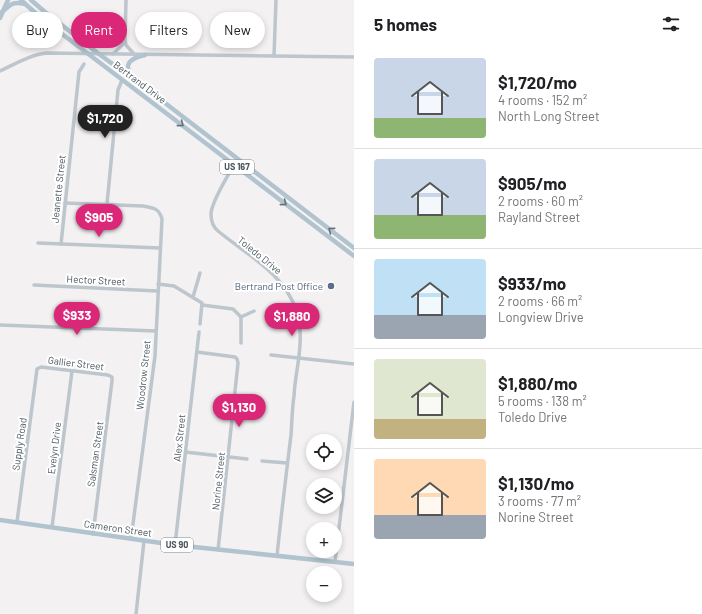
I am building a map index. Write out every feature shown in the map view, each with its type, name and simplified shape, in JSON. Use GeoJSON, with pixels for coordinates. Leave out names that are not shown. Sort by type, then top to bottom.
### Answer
{"type":"FeatureCollection","features":[{"type":"Feature","properties":{"kind":"main road"},"geometry":{"type":"LineString","coordinates":[[0,18],[8,0]]}},
{"type":"Feature","properties":{"kind":"main road","name":"Bertrand Drive"},"geometry":{"type":"LineString","coordinates":[[21,0],[41,18],[354,256]]}},
{"type":"Feature","properties":{"kind":"main road","name":"Bertrand Drive"},"geometry":{"type":"LineString","coordinates":[[31,0],[99,54],[133,78],[354,248]]}},
{"type":"Feature","properties":{"kind":"main road"},"geometry":{"type":"LineString","coordinates":[[2,12],[12,3],[17,2],[26,5]]}},
{"type":"Feature","properties":{"kind":"main road"},"geometry":{"type":"LineString","coordinates":[[133,78],[128,70],[129,63],[136,57],[145,55]]}},
{"type":"Feature","properties":{"kind":"main road","name":"Cameron Street"},"geometry":{"type":"LineString","coordinates":[[0,520],[175,545],[354,564]]}},
{"type":"Feature","properties":{"kind":"street"},"geometry":{"type":"LineString","coordinates":[[126,0],[126,12]]}},
{"type":"Feature","properties":{"kind":"street"},"geometry":{"type":"LineString","coordinates":[[274,56],[276,0]]}},
{"type":"Feature","properties":{"kind":"street"},"geometry":{"type":"LineString","coordinates":[[127,46],[134,54]]}},
{"type":"Feature","properties":{"kind":"street"},"geometry":{"type":"LineString","coordinates":[[113,54],[119,48]]}},
{"type":"Feature","properties":{"kind":"street"},"geometry":{"type":"LineString","coordinates":[[0,71],[29,57],[42,54],[354,57]]}},
{"type":"Feature","properties":{"kind":"street","name":"Jeanette Street"},"geometry":{"type":"LineString","coordinates":[[61,244],[79,72],[84,64]]}},
{"type":"Feature","properties":{"kind":"street"},"geometry":{"type":"LineString","coordinates":[[65,203],[106,204],[118,90],[122,80]]}},
{"type":"Feature","properties":{"kind":"street"},"geometry":{"type":"LineString","coordinates":[[192,133],[197,128]]}},
{"type":"Feature","properties":{"kind":"street","name":"Toledo Drive"},"geometry":{"type":"LineString","coordinates":[[234,165],[213,205],[211,213],[212,222],[218,231],[271,272],[280,282],[289,294],[296,309],[299,322],[300,337],[291,434],[277,556]]}},
{"type":"Feature","properties":{"kind":"street","name":"Woodrow Street"},"geometry":{"type":"LineString","coordinates":[[106,204],[154,208],[159,212],[162,219],[154,363],[131,539]]}},
{"type":"Feature","properties":{"kind":"street"},"geometry":{"type":"LineString","coordinates":[[38,243],[160,248]]}},
{"type":"Feature","properties":{"kind":"street"},"geometry":{"type":"LineString","coordinates":[[193,297],[200,273]]}},
{"type":"Feature","properties":{"kind":"street"},"geometry":{"type":"LineString","coordinates":[[158,284],[174,286],[202,302],[200,324]]}},
{"type":"Feature","properties":{"kind":"street","name":"Hector Street"},"geometry":{"type":"LineString","coordinates":[[34,286],[157,291]]}},
{"type":"Feature","properties":{"kind":"street"},"geometry":{"type":"LineString","coordinates":[[202,305],[233,309],[241,317],[241,343]]}},
{"type":"Feature","properties":{"kind":"street"},"geometry":{"type":"LineString","coordinates":[[241,317],[254,312]]}},
{"type":"Feature","properties":{"kind":"street"},"geometry":{"type":"LineString","coordinates":[[0,324],[156,331]]}},
{"type":"Feature","properties":{"kind":"street","name":"Alex Street"},"geometry":{"type":"LineString","coordinates":[[175,545],[198,332]]}},
{"type":"Feature","properties":{"kind":"street","name":"Norine Street"},"geometry":{"type":"LineString","coordinates":[[197,352],[235,357],[238,360],[218,550]]}},
{"type":"Feature","properties":{"kind":"street"},"geometry":{"type":"LineString","coordinates":[[271,355],[354,364]]}},
{"type":"Feature","properties":{"kind":"street","name":"Gallier Street"},"geometry":{"type":"LineString","coordinates":[[37,368],[41,367],[72,370],[108,375],[112,377]]}},
{"type":"Feature","properties":{"kind":"street","name":"Supply Road"},"geometry":{"type":"LineString","coordinates":[[17,522],[37,368]]}},
{"type":"Feature","properties":{"kind":"street","name":"Evelyn Drive"},"geometry":{"type":"LineString","coordinates":[[52,528],[72,370]]}},
{"type":"Feature","properties":{"kind":"street","name":"Salsman Street"},"geometry":{"type":"LineString","coordinates":[[93,534],[109,413],[112,377]]}},
{"type":"Feature","properties":{"kind":"street"},"geometry":{"type":"LineString","coordinates":[[335,562],[354,402]]}},
{"type":"Feature","properties":{"kind":"street"},"geometry":{"type":"LineString","coordinates":[[185,452],[247,459]]}},
{"type":"Feature","properties":{"kind":"street"},"geometry":{"type":"LineString","coordinates":[[262,461],[288,463]]}},
{"type":"Feature","properties":{"kind":"street"},"geometry":{"type":"LineString","coordinates":[[136,614],[144,541]]}},
{"type":"Feature","properties":{"kind":"place","name":"Bertrand Post Office"},"geometry":{"type":"Point","coordinates":[331,286]}}]}
